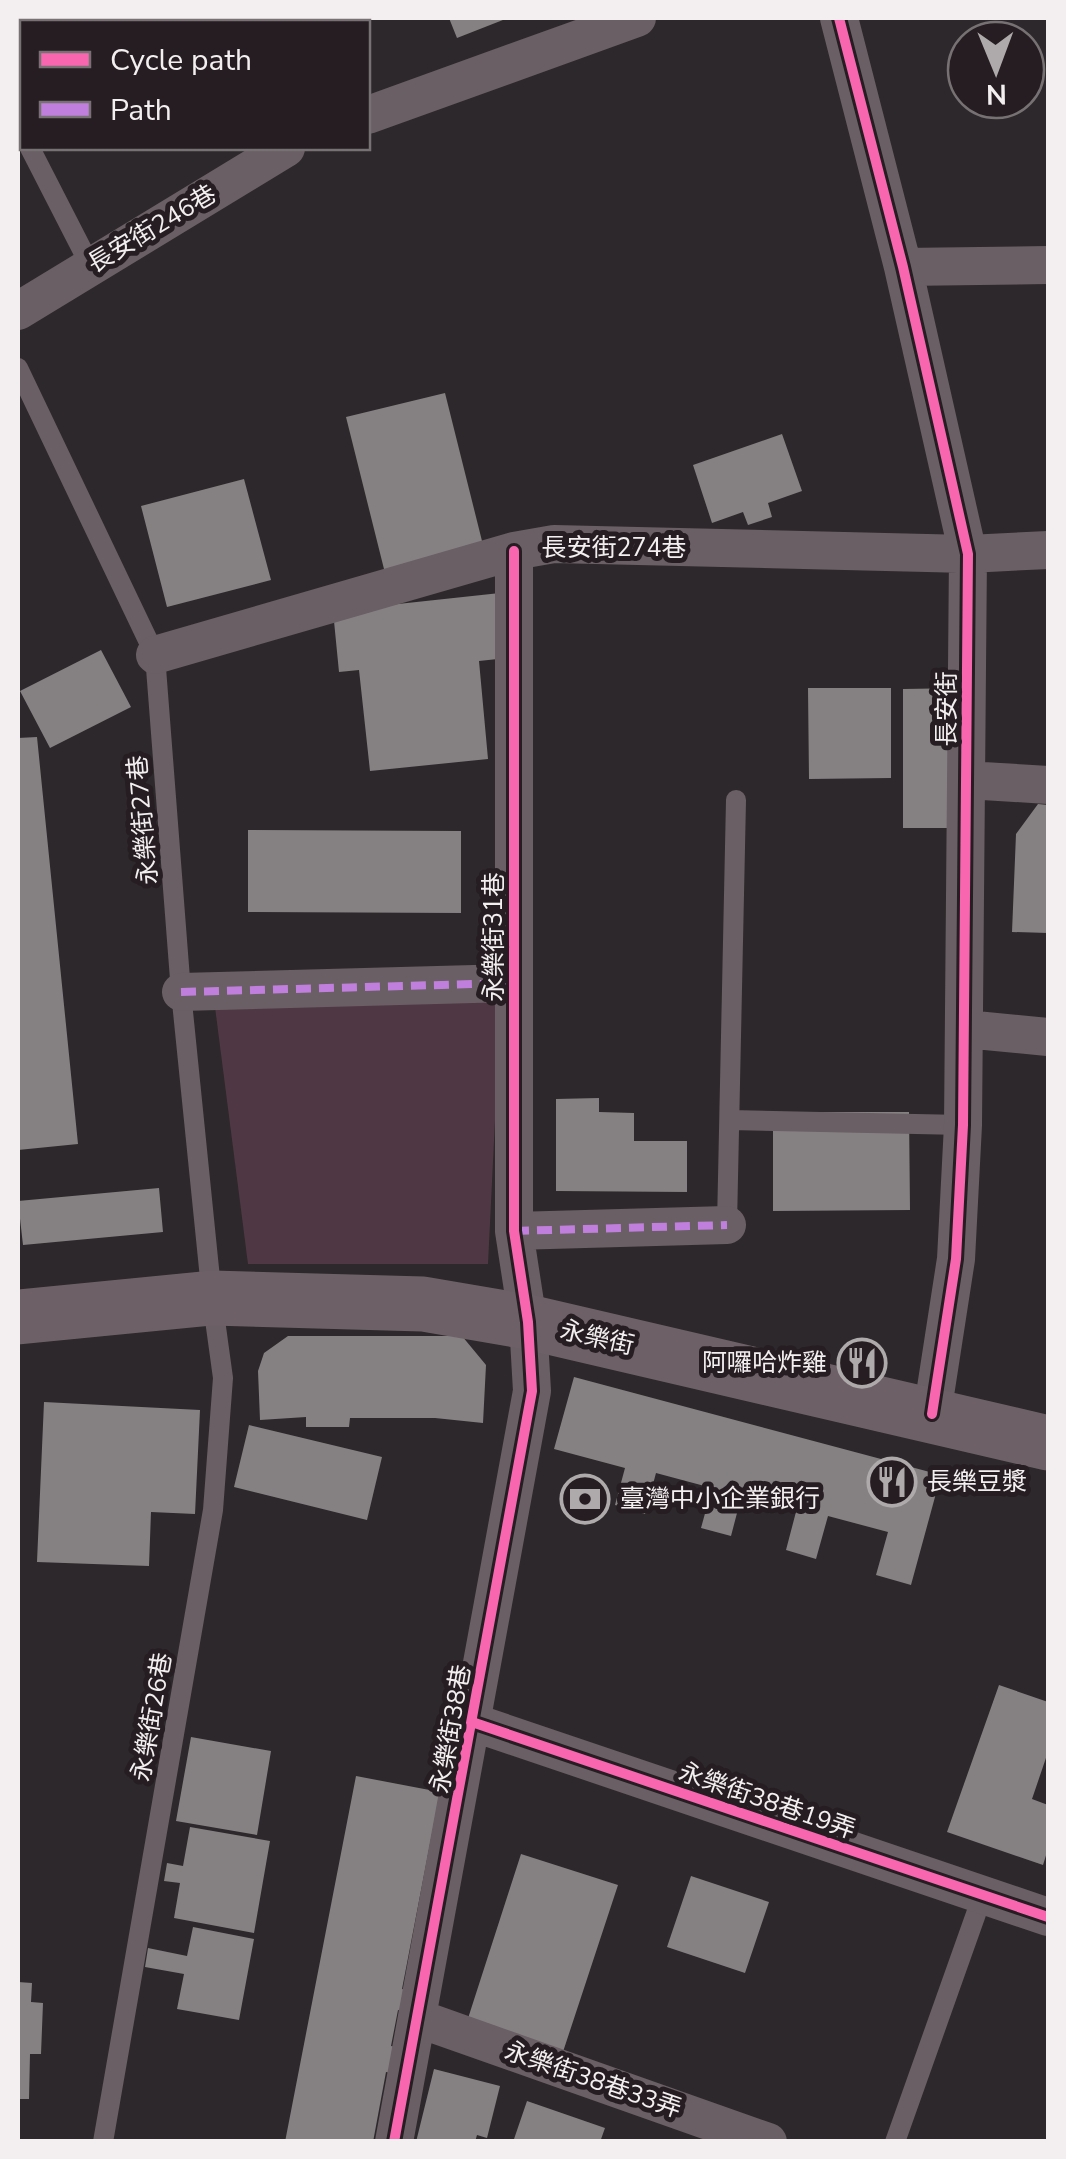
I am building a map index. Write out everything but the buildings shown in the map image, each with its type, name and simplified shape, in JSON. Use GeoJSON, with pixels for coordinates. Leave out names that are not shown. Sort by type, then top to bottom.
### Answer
{"type":"FeatureCollection","features":[{"type":"Feature","properties":{"kind":"street"},"geometry":{"type":"LineString","coordinates":[[370,114],[637,18]]}},
{"type":"Feature","properties":{"kind":"street","name":"長安街"},"geometry":{"type":"LineString","coordinates":[[839,18],[903,267],[968,554],[963,1125],[956,1259],[932,1414]]}},
{"type":"Feature","properties":{"kind":"street","name":"長安街246巷"},"geometry":{"type":"LineString","coordinates":[[18,311],[283,150]]}},
{"type":"Feature","properties":{"kind":"street"},"geometry":{"type":"LineString","coordinates":[[903,267],[1048,265]]}},
{"type":"Feature","properties":{"kind":"street","name":"長安街274巷"},"geometry":{"type":"LineString","coordinates":[[155,655],[514,552],[554,544],[968,554],[1048,550]]}},
{"type":"Feature","properties":{"kind":"street","name":"永樂街31巷"},"geometry":{"type":"LineString","coordinates":[[514,552],[514,1231],[528,1322]]}},
{"type":"Feature","properties":{"kind":"street"},"geometry":{"type":"LineString","coordinates":[[967,780],[1048,786]]}},
{"type":"Feature","properties":{"kind":"street"},"geometry":{"type":"LineString","coordinates":[[182,992],[513,983]]}},
{"type":"Feature","properties":{"kind":"street"},"geometry":{"type":"LineString","coordinates":[[965,1029],[1048,1037]]}},
{"type":"Feature","properties":{"kind":"street"},"geometry":{"type":"LineString","coordinates":[[514,1231],[727,1225]]}},
{"type":"Feature","properties":{"kind":"street","name":"永樂街"},"geometry":{"type":"LineString","coordinates":[[18,1317],[212,1298],[423,1304],[528,1322],[1048,1443]]}},
{"type":"Feature","properties":{"kind":"street","name":"永樂街38巷"},"geometry":{"type":"LineString","coordinates":[[394,2142],[532,1391],[528,1322]]}},
{"type":"Feature","properties":{"kind":"street","name":"永樂街38巷19弄"},"geometry":{"type":"LineString","coordinates":[[472,1722],[1048,1917]]}},
{"type":"Feature","properties":{"kind":"street","name":"永樂街38巷33弄"},"geometry":{"type":"LineString","coordinates":[[417,2018],[768,2142]]}},
{"type":"Feature","properties":{"kind":"lane"},"geometry":{"type":"LineString","coordinates":[[31,150],[91,266]]}},
{"type":"Feature","properties":{"kind":"lane","name":"永樂街27巷"},"geometry":{"type":"LineString","coordinates":[[18,368],[155,655],[212,1298]]}},
{"type":"Feature","properties":{"kind":"lane"},"geometry":{"type":"LineString","coordinates":[[727,1225],[736,800]]}},
{"type":"Feature","properties":{"kind":"lane"},"geometry":{"type":"LineString","coordinates":[[730,1120],[963,1125]]}},
{"type":"Feature","properties":{"kind":"lane","name":"永樂街26巷"},"geometry":{"type":"LineString","coordinates":[[103,2142],[213,1510],[223,1378],[212,1298]]}},
{"type":"Feature","properties":{"kind":"lane"},"geometry":{"type":"LineString","coordinates":[[895,2142],[982,1896]]}},
{"type":"Feature","properties":{"kind":"shaded area"},"geometry":{"type":"Polygon","coordinates":[[[501,997],[488,1264],[248,1264],[215,1007],[501,997]]]}},
{"type":"Feature","properties":{"kind":"marked path"},"geometry":{"type":"LineString","coordinates":[[181,992],[513,983]]}},
{"type":"Feature","properties":{"kind":"marked path"},"geometry":{"type":"LineString","coordinates":[[514,1231],[727,1225]]}},
{"type":"Feature","properties":{"kind":"cycle path"},"geometry":{"type":"LineString","coordinates":[[839,18],[903,267],[968,554],[963,1125],[956,1259],[932,1414]]}},
{"type":"Feature","properties":{"kind":"cycle path"},"geometry":{"type":"LineString","coordinates":[[394,2142],[532,1391],[528,1322],[514,1231],[514,551]]}},
{"type":"Feature","properties":{"kind":"cycle path"},"geometry":{"type":"LineString","coordinates":[[472,1722],[1048,1917]]}},
{"type":"Feature","properties":{"kind":"place","name":"阿囉哈炸雞"},"geometry":{"type":"Point","coordinates":[862,1363]}},
{"type":"Feature","properties":{"kind":"place","name":"長樂豆漿"},"geometry":{"type":"Point","coordinates":[892,1482]}},
{"type":"Feature","properties":{"kind":"place","name":"臺灣中小企業銀行"},"geometry":{"type":"Point","coordinates":[585,1499]}}]}
